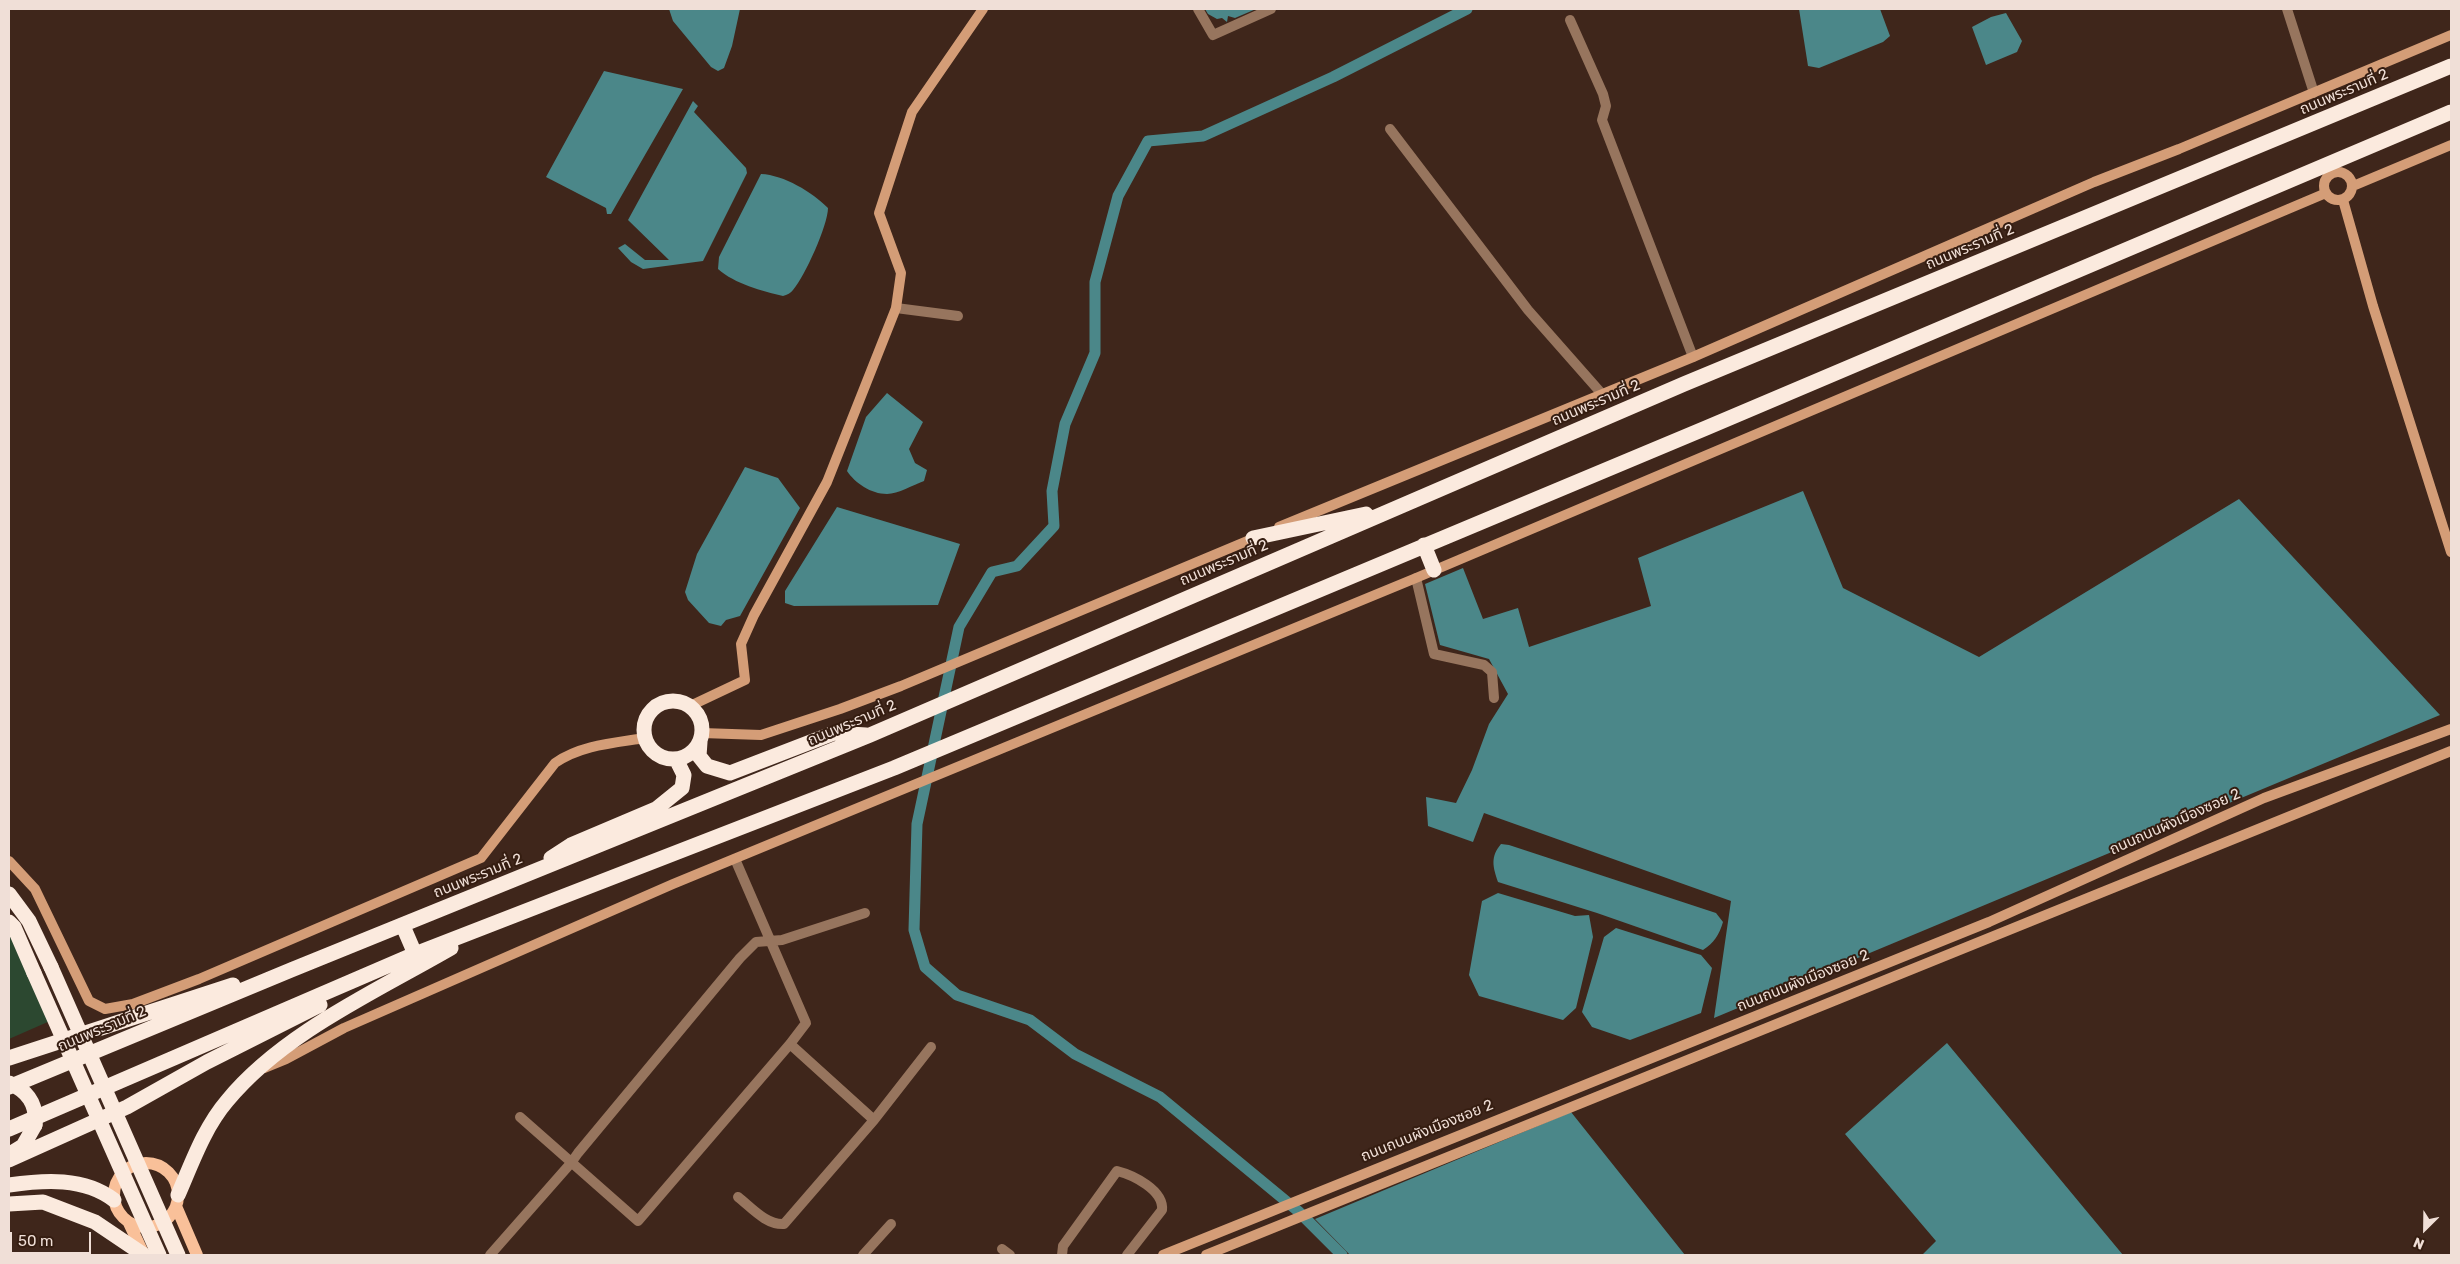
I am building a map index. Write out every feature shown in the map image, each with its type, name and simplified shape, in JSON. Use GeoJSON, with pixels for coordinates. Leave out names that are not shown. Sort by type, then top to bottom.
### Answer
{"type":"FeatureCollection","features":[{"type":"Feature","properties":{"kind":"highway","name":"ถนนพระรามที่ 2"},"geometry":{"type":"LineString","coordinates":[[9,1087],[291,970],[870,735],[1694,380],[2451,66]]}},
{"type":"Feature","properties":{"kind":"highway"},"geometry":{"type":"LineString","coordinates":[[9,1129],[415,954],[894,768],[1424,545],[2327,170],[2451,112]]}},
{"type":"Feature","properties":{"kind":"highway"},"geometry":{"type":"LineString","coordinates":[[1253,538],[1407,504]]}},
{"type":"Feature","properties":{"kind":"highway"},"geometry":{"type":"LineString","coordinates":[[1424,545],[1434,570]]}},
{"type":"Feature","properties":{"kind":"highway"},"geometry":{"type":"LineString","coordinates":[[701,738],[690,754],[676,759],[666,758],[657,754],[645,738],[646,718],[660,704],[670,701],[690,706],[697,713],[701,723],[701,738],[699,756],[707,766],[730,773],[834,733],[870,735]]}},
{"type":"Feature","properties":{"kind":"highway"},"geometry":{"type":"LineString","coordinates":[[519,879],[571,845],[656,808],[682,788],[684,775],[676,759]]}},
{"type":"Feature","properties":{"kind":"highway"},"geometry":{"type":"LineString","coordinates":[[9,894],[29,921],[51,967],[178,1255]]}},
{"type":"Feature","properties":{"kind":"highway"},"geometry":{"type":"LineString","coordinates":[[9,922],[14,926],[159,1255]]}},
{"type":"Feature","properties":{"kind":"highway"},"geometry":{"type":"LineString","coordinates":[[178,1201],[201,1140],[226,1101],[296,1037],[496,923]]}},
{"type":"Feature","properties":{"kind":"highway"},"geometry":{"type":"LineString","coordinates":[[403,926],[415,954]]}},
{"type":"Feature","properties":{"kind":"highway"},"geometry":{"type":"LineString","coordinates":[[9,1160],[118,1112],[208,1062],[276,1029],[415,954]]}},
{"type":"Feature","properties":{"kind":"highway"},"geometry":{"type":"LineString","coordinates":[[9,1058],[220,988],[291,970]]}},
{"type":"Feature","properties":{"kind":"highway"},"geometry":{"type":"LineString","coordinates":[[9,1083],[24,1090],[30,1097],[36,1115],[35,1126],[26,1142],[23,1146],[9,1154]]}},
{"type":"Feature","properties":{"kind":"highway"},"geometry":{"type":"LineString","coordinates":[[118,1112],[140,1163]]}},
{"type":"Feature","properties":{"kind":"highway"},"geometry":{"type":"LineString","coordinates":[[98,1122],[121,1174]]}},
{"type":"Feature","properties":{"kind":"highway"},"geometry":{"type":"LineString","coordinates":[[9,1185],[32,1182],[73,1182],[102,1190],[114,1200]]}},
{"type":"Feature","properties":{"kind":"highway"},"geometry":{"type":"LineString","coordinates":[[9,1204],[43,1202],[96,1222],[144,1255]]}},
{"type":"Feature","properties":{"kind":"main road"},"geometry":{"type":"LineString","coordinates":[[690,706],[745,680],[741,644],[754,615],[827,482],[896,308],[901,273],[879,213],[912,112],[984,9]]}},
{"type":"Feature","properties":{"kind":"main road","name":"ถนนพระรามที่ 2"},"geometry":{"type":"LineString","coordinates":[[701,738],[761,735],[840,709],[926,676],[1253,538],[1693,357],[2094,182],[2451,36]]}},
{"type":"Feature","properties":{"kind":"main road"},"geometry":{"type":"LineString","coordinates":[[2353,186],[2451,146]]}},
{"type":"Feature","properties":{"kind":"main road"},"geometry":{"type":"LineString","coordinates":[[2327,170],[2346,174],[2353,186],[2350,195],[2342,200],[2333,200],[2326,193],[2324,184],[2327,170]]}},
{"type":"Feature","properties":{"kind":"main road"},"geometry":{"type":"LineString","coordinates":[[256,1072],[286,1059],[344,1028],[448,981],[735,859],[1786,424],[2326,193]]}},
{"type":"Feature","properties":{"kind":"main road"},"geometry":{"type":"LineString","coordinates":[[2342,200],[2373,306],[2451,552]]}},
{"type":"Feature","properties":{"kind":"main road","name":"ถนนถนนผังเมืองซอย 2"},"geometry":{"type":"LineString","coordinates":[[1163,1255],[1327,1187],[1824,989],[2044,898],[2264,798],[2451,729]]}},
{"type":"Feature","properties":{"kind":"main road","name":"ถนนพระรามที่ 2"},"geometry":{"type":"LineString","coordinates":[[9,861],[35,889],[89,1001],[105,1009],[133,1004],[199,979],[480,858],[555,763],[567,755],[599,745],[645,738]]}},
{"type":"Feature","properties":{"kind":"main road","name":"ถนนถนนผังเมืองซอย 2"},"geometry":{"type":"LineString","coordinates":[[1206,1255],[2451,751]]}},
{"type":"Feature","properties":{"kind":"main road"},"geometry":{"type":"LineString","coordinates":[[2044,898],[2051,913]]}},
{"type":"Feature","properties":{"kind":"main road"},"geometry":{"type":"LineString","coordinates":[[178,1201],[165,1221],[157,1226],[138,1226],[129,1223],[120,1216],[114,1200],[115,1184],[121,1174],[130,1167],[140,1163],[152,1163],[162,1167],[171,1174],[176,1184],[178,1201],[197,1255]]}},
{"type":"Feature","properties":{"kind":"main road"},"geometry":{"type":"LineString","coordinates":[[129,1223],[144,1255]]}},
{"type":"Feature","properties":{"kind":"street"},"geometry":{"type":"LineString","coordinates":[[1198,9],[1213,35],[1271,9]]}},
{"type":"Feature","properties":{"kind":"street"},"geometry":{"type":"LineString","coordinates":[[2287,9],[2314,93]]}},
{"type":"Feature","properties":{"kind":"street"},"geometry":{"type":"LineString","coordinates":[[1570,20],[1603,94],[1606,106],[1602,120],[1693,357]]}},
{"type":"Feature","properties":{"kind":"street"},"geometry":{"type":"LineString","coordinates":[[1390,129],[1528,310],[1602,394]]}},
{"type":"Feature","properties":{"kind":"street"},"geometry":{"type":"LineString","coordinates":[[896,308],[958,316]]}},
{"type":"Feature","properties":{"kind":"street"},"geometry":{"type":"LineString","coordinates":[[1416,578],[1434,654],[1484,665],[1492,672],[1494,698]]}},
{"type":"Feature","properties":{"kind":"street"},"geometry":{"type":"LineString","coordinates":[[520,1117],[638,1221],[790,1044],[806,1022],[735,859]]}},
{"type":"Feature","properties":{"kind":"street"},"geometry":{"type":"LineString","coordinates":[[490,1255],[572,1163],[578,1153],[740,958],[756,942],[770,939],[782,940],[866,913]]}},
{"type":"Feature","properties":{"kind":"street"},"geometry":{"type":"LineString","coordinates":[[790,1044],[874,1120]]}},
{"type":"Feature","properties":{"kind":"street"},"geometry":{"type":"LineString","coordinates":[[738,1197],[768,1220],[776,1224],[784,1224],[874,1120],[931,1047]]}},
{"type":"Feature","properties":{"kind":"street"},"geometry":{"type":"LineString","coordinates":[[1062,1255],[1063,1246],[1117,1170],[1128,1174],[1157,1193],[1163,1204],[1162,1210],[1127,1255]]}},
{"type":"Feature","properties":{"kind":"street"},"geometry":{"type":"LineString","coordinates":[[863,1255],[891,1224]]}},
{"type":"Feature","properties":{"kind":"green space"},"geometry":{"type":"Polygon","coordinates":[[[9,931],[50,1021],[9,1039],[9,931]]]}},
{"type":"Feature","properties":{"kind":"water"},"geometry":{"type":"Polygon","coordinates":[[[669,9],[740,9],[732,46],[724,68],[718,71],[711,67],[673,21],[669,9]]]}},
{"type":"Feature","properties":{"kind":"water"},"geometry":{"type":"Polygon","coordinates":[[[1205,9],[1256,9],[1235,18],[1228,16],[1227,22],[1222,18],[1217,19],[1208,14],[1205,9]]]}},
{"type":"Feature","properties":{"kind":"water"},"geometry":{"type":"Polygon","coordinates":[[[1799,9],[1880,9],[1890,36],[1883,42],[1819,68],[1808,66],[1799,9]]]}},
{"type":"Feature","properties":{"kind":"water"},"geometry":{"type":"Polygon","coordinates":[[[2006,13],[2022,41],[2017,52],[1986,65],[1972,27],[1991,17],[2006,13]]]}},
{"type":"Feature","properties":{"kind":"water"},"geometry":{"type":"Polygon","coordinates":[[[604,71],[683,89],[611,214],[607,214],[606,208],[546,177],[604,71]]]}},
{"type":"Feature","properties":{"kind":"water"},"geometry":{"type":"Polygon","coordinates":[[[693,101],[698,106],[694,112],[746,168],[747,173],[703,261],[643,269],[631,262],[618,248],[625,244],[645,260],[669,260],[628,220],[693,101]]]}},
{"type":"Feature","properties":{"kind":"water"},"geometry":{"type":"Polygon","coordinates":[[[761,174],[779,177],[797,185],[828,208],[820,238],[809,262],[792,291],[783,296],[740,283],[718,269],[719,257],[761,174]]]}},
{"type":"Feature","properties":{"kind":"water"},"geometry":{"type":"Polygon","coordinates":[[[887,393],[923,422],[909,449],[915,463],[927,470],[924,481],[901,491],[881,494],[864,487],[854,480],[847,471],[866,417],[887,393]]]}},
{"type":"Feature","properties":{"kind":"water"},"geometry":{"type":"Polygon","coordinates":[[[745,467],[778,478],[800,508],[740,616],[726,620],[721,626],[709,623],[688,600],[685,592],[697,554],[745,467]]]}},
{"type":"Feature","properties":{"kind":"water"},"geometry":{"type":"Polygon","coordinates":[[[1803,491],[1843,588],[1979,657],[2239,499],[2440,715],[1714,1018],[1731,901],[1484,813],[1473,842],[1428,826],[1426,797],[1456,803],[1472,770],[1489,724],[1508,694],[1489,659],[1440,645],[1425,584],[1463,568],[1483,619],[1518,608],[1529,647],[1651,606],[1638,558],[1803,491]]]}},
{"type":"Feature","properties":{"kind":"water"},"geometry":{"type":"Polygon","coordinates":[[[837,507],[960,544],[938,605],[794,606],[785,603],[785,591],[837,507]]]}},
{"type":"Feature","properties":{"kind":"water"},"geometry":{"type":"Polygon","coordinates":[[[1501,844],[1716,913],[1723,922],[1718,935],[1703,950],[1597,913],[1498,882],[1494,858],[1501,844]]]}},
{"type":"Feature","properties":{"kind":"water"},"geometry":{"type":"Polygon","coordinates":[[[1498,893],[1575,916],[1589,915],[1593,937],[1576,1008],[1563,1020],[1479,996],[1469,975],[1482,901],[1498,893]]]}},
{"type":"Feature","properties":{"kind":"water"},"geometry":{"type":"Polygon","coordinates":[[[1616,928],[1701,955],[1712,968],[1701,1013],[1630,1040],[1592,1027],[1582,1012],[1604,937],[1616,928]]]}},
{"type":"Feature","properties":{"kind":"water"},"geometry":{"type":"Polygon","coordinates":[[[1947,1043],[2123,1255],[1922,1255],[1936,1241],[1845,1134],[1947,1043]]]}},
{"type":"Feature","properties":{"kind":"water"},"geometry":{"type":"Polygon","coordinates":[[[1571,1112],[1685,1255],[1350,1255],[1315,1219],[1571,1112]]]}},
{"type":"Feature","properties":{"kind":"waterway"},"geometry":{"type":"LineString","coordinates":[[1342,1255],[1298,1211],[1160,1097],[1075,1054],[1030,1020],[957,995],[925,967],[914,930],[917,824],[959,627],[992,572],[1017,566],[1054,526],[1052,491],[1065,424],[1095,353],[1095,282],[1118,196],[1148,141],[1203,136],[1333,77],[1467,9]]}}]}
